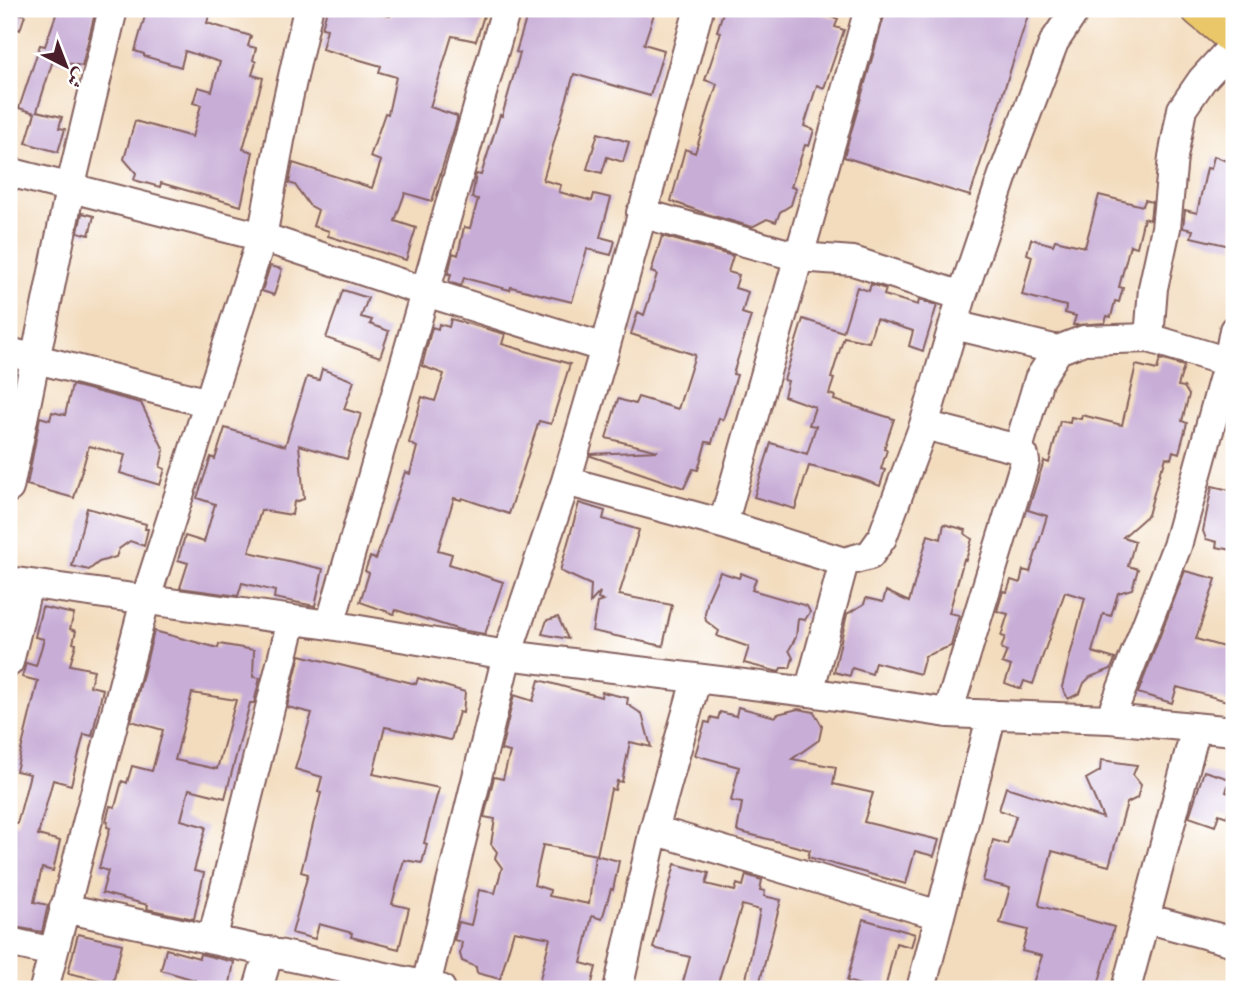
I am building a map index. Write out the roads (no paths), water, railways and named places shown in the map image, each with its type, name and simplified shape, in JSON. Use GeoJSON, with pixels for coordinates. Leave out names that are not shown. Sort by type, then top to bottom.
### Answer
{"type":"FeatureCollection","features":[{"type":"Feature","properties":{"kind":"main road"},"geometry":{"type":"LineString","coordinates":[[1199,9],[1234,38]]}},
{"type":"Feature","properties":{"kind":"street"},"geometry":{"type":"LineString","coordinates":[[9,488],[22,356],[71,189],[113,9]]}},
{"type":"Feature","properties":{"kind":"street"},"geometry":{"type":"LineString","coordinates":[[44,989],[145,601],[262,237],[308,9]]}},
{"type":"Feature","properties":{"kind":"street"},"geometry":{"type":"LineString","coordinates":[[330,625],[506,9]]}},
{"type":"Feature","properties":{"kind":"street"},"geometry":{"type":"LineString","coordinates":[[64,908],[431,988],[507,655],[566,481],[606,348],[699,9]]}},
{"type":"Feature","properties":{"kind":"street"},"geometry":{"type":"LineString","coordinates":[[723,524],[869,9]]}},
{"type":"Feature","properties":{"kind":"street"},"geometry":{"type":"LineString","coordinates":[[566,481],[723,524],[844,562],[870,555],[881,538],[925,425],[962,296],[1003,175],[1054,42],[1076,9]]}},
{"type":"Feature","properties":{"kind":"street"},"geometry":{"type":"LineString","coordinates":[[1149,338],[1153,288],[1166,228],[1173,157],[1182,109],[1202,80],[1234,45]]}},
{"type":"Feature","properties":{"kind":"street"},"geometry":{"type":"LineString","coordinates":[[9,172],[262,237],[606,348]]}},
{"type":"Feature","properties":{"kind":"street"},"geometry":{"type":"LineString","coordinates":[[641,213],[799,257],[853,261],[962,296]]}},
{"type":"Feature","properties":{"kind":"street"},"geometry":{"type":"LineString","coordinates":[[954,324],[1058,350],[1084,340],[1149,338],[1228,362]]}},
{"type":"Feature","properties":{"kind":"street"},"geometry":{"type":"LineString","coordinates":[[1110,719],[1177,546],[1228,362],[1234,330]]}},
{"type":"Feature","properties":{"kind":"street"},"geometry":{"type":"LineString","coordinates":[[1018,449],[1039,379],[1058,350]]}},
{"type":"Feature","properties":{"kind":"street"},"geometry":{"type":"LineString","coordinates":[[22,356],[209,403]]}},
{"type":"Feature","properties":{"kind":"street"},"geometry":{"type":"LineString","coordinates":[[925,425],[1018,449],[1025,462],[948,713]]}},
{"type":"Feature","properties":{"kind":"street"},"geometry":{"type":"LineString","coordinates":[[808,692],[844,562]]}},
{"type":"Feature","properties":{"kind":"street"},"geometry":{"type":"LineString","coordinates":[[9,662],[19,582],[330,625],[507,655],[808,692],[948,713],[1110,719],[1234,731]]}},
{"type":"Feature","properties":{"kind":"street"},"geometry":{"type":"LineString","coordinates":[[212,940],[292,620]]}},
{"type":"Feature","properties":{"kind":"street"},"geometry":{"type":"LineString","coordinates":[[618,989],[654,830],[696,680]]}},
{"type":"Feature","properties":{"kind":"street"},"geometry":{"type":"LineString","coordinates":[[921,989],[992,714]]}},
{"type":"Feature","properties":{"kind":"street"},"geometry":{"type":"LineString","coordinates":[[1126,989],[1196,728]]}},
{"type":"Feature","properties":{"kind":"street"},"geometry":{"type":"LineString","coordinates":[[654,830],[939,915]]}},
{"type":"Feature","properties":{"kind":"street"},"geometry":{"type":"LineString","coordinates":[[1145,918],[1234,942]]}},
{"type":"Feature","properties":{"kind":"street"},"geometry":{"type":"LineString","coordinates":[[9,942],[53,953]]}},
{"type":"Feature","properties":{"kind":"street"},"geometry":{"type":"LineString","coordinates":[[258,989],[269,951]]}}]}
